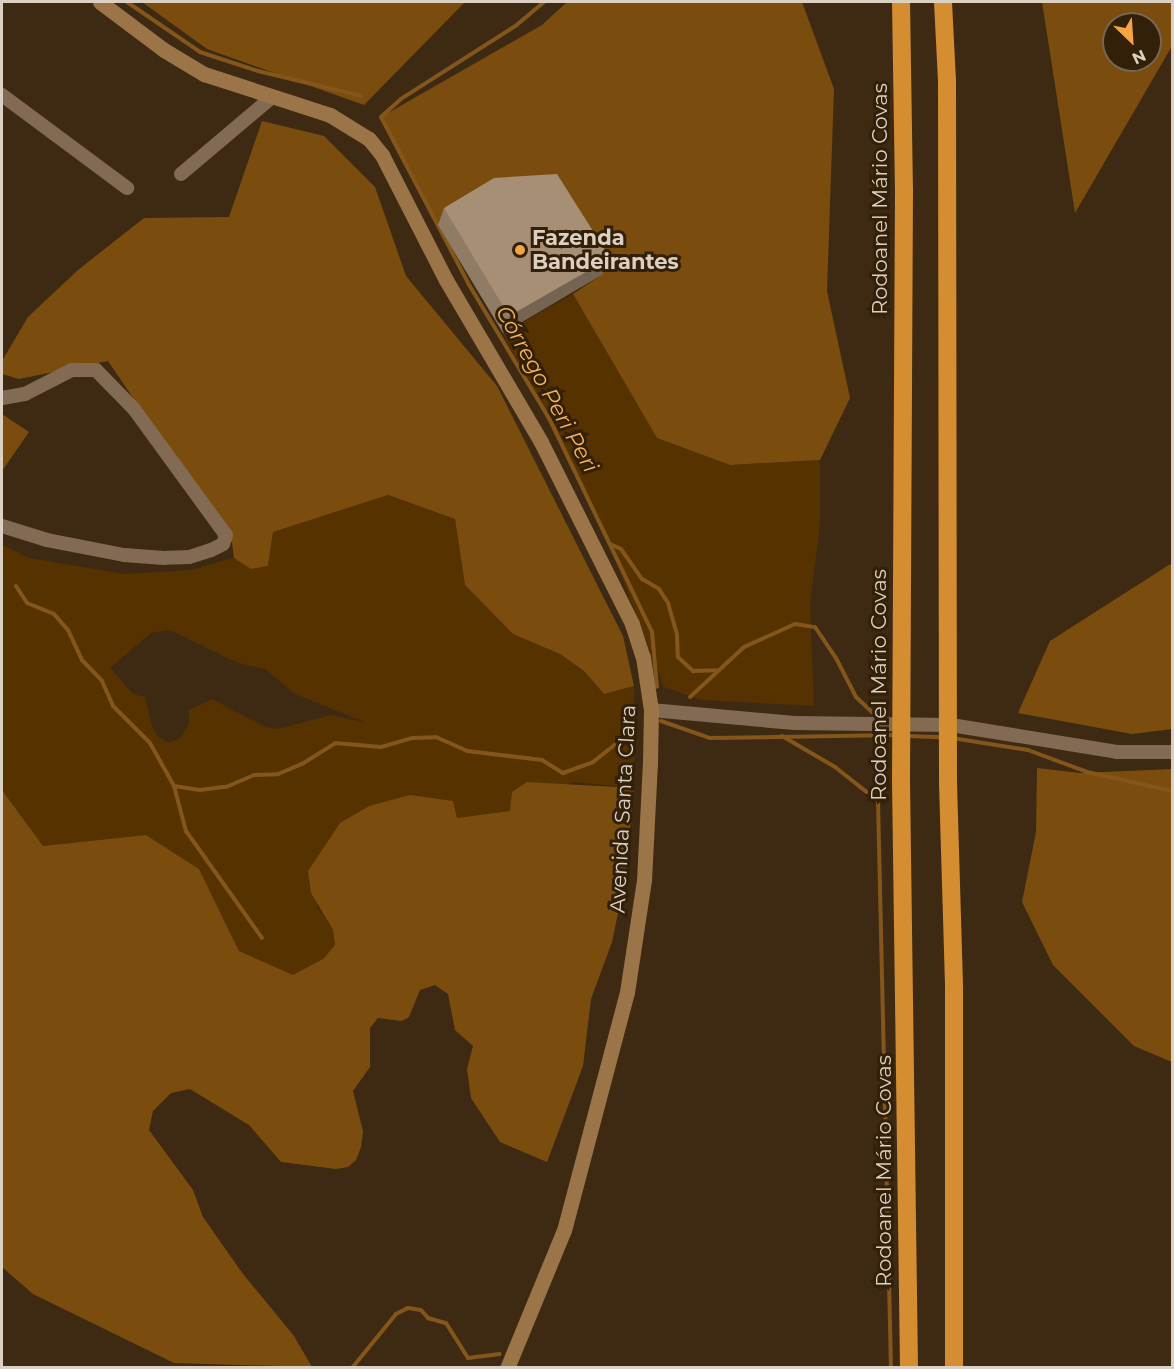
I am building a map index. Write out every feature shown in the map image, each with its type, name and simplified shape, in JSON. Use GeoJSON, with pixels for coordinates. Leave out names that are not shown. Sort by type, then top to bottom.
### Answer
{"type":"FeatureCollection","features":[{"type":"Feature","properties":{"kind":"highway","name":"Rodoanel Mário Covas"},"geometry":{"type":"LineString","coordinates":[[900,2],[903,693],[901,780],[909,1368]]}},
{"type":"Feature","properties":{"kind":"highway"},"geometry":{"type":"LineString","coordinates":[[943,2],[947,92],[948,783],[954,990],[954,1368]]}},
{"type":"Feature","properties":{"kind":"street","name":"Avenida Santa Clara"},"geometry":{"type":"LineString","coordinates":[[100,2],[164,50],[204,74],[345,121],[369,139],[382,155],[446,280],[541,442],[619,597],[643,657],[651,710],[644,880],[627,992],[564,1230],[507,1368]]}},
{"type":"Feature","properties":{"kind":"street"},"geometry":{"type":"LineString","coordinates":[[2,96],[127,188]]}},
{"type":"Feature","properties":{"kind":"street"},"geometry":{"type":"LineString","coordinates":[[181,174],[272,97]]}},
{"type":"Feature","properties":{"kind":"street"},"geometry":{"type":"LineString","coordinates":[[2,398],[25,394],[72,370],[96,370],[134,409],[226,535],[223,544],[211,550],[164,558],[124,555],[47,540],[2,526]]}},
{"type":"Feature","properties":{"kind":"street"},"geometry":{"type":"LineString","coordinates":[[651,710],[794,723],[951,725],[1117,752],[1173,752]]}},
{"type":"Feature","properties":{"kind":"shaded area"},"geometry":{"type":"Polygon","coordinates":[[[142,2],[465,2],[364,105],[207,49],[142,2]]]}},
{"type":"Feature","properties":{"kind":"shaded area"},"geometry":{"type":"Polygon","coordinates":[[[567,2],[802,2],[834,89],[827,291],[850,398],[820,460],[730,465],[657,438],[573,294],[603,274],[488,195],[438,225],[381,117],[542,25],[567,2]]]}},
{"type":"Feature","properties":{"kind":"shaded area"},"geometry":{"type":"Polygon","coordinates":[[[1042,2],[1172,2],[1172,46],[1162,63],[1162,12],[1102,12],[1102,72],[1157,72],[1075,213],[1042,2]]]}},
{"type":"Feature","properties":{"kind":"shaded area"},"geometry":{"type":"Polygon","coordinates":[[[262,121],[324,136],[375,187],[406,276],[497,386],[623,636],[634,686],[604,694],[584,671],[560,654],[513,634],[465,585],[455,519],[388,495],[273,532],[268,566],[251,569],[234,558],[232,543],[108,361],[19,379],[2,374],[2,361],[28,317],[78,270],[144,218],[229,217],[262,121]]]}},
{"type":"Feature","properties":{"kind":"shaded area"},"geometry":{"type":"Polygon","coordinates":[[[573,294],[657,438],[730,465],[820,460],[820,525],[810,604],[814,706],[701,700],[664,687],[609,543],[503,333],[573,294]]]}},
{"type":"Feature","properties":{"kind":"shaded area"},"geometry":{"type":"Polygon","coordinates":[[[2,414],[29,432],[2,471],[2,414]]]}},
{"type":"Feature","properties":{"kind":"shaded area"},"geometry":{"type":"Polygon","coordinates":[[[387,495],[455,519],[465,585],[513,634],[560,654],[584,671],[604,694],[634,686],[634,788],[573,782],[510,811],[457,818],[340,823],[308,871],[318,908],[333,930],[335,945],[323,959],[293,975],[239,951],[199,869],[146,835],[43,846],[2,790],[2,545],[29,558],[125,574],[191,570],[234,558],[251,569],[268,566],[273,532],[387,495]],[[170,630],[151,633],[110,668],[133,694],[145,697],[152,726],[158,737],[169,743],[180,738],[189,724],[189,710],[212,699],[265,727],[277,729],[331,715],[367,723],[295,694],[265,669],[238,663],[170,630]]]}},
{"type":"Feature","properties":{"kind":"shaded area"},"geometry":{"type":"Polygon","coordinates":[[[1172,563],[1172,729],[1132,734],[1018,713],[1050,641],[1172,563]]]}},
{"type":"Feature","properties":{"kind":"shaded area"},"geometry":{"type":"Polygon","coordinates":[[[1037,768],[1080,773],[1172,769],[1172,1062],[1134,1046],[1053,965],[1022,902],[1036,832],[1037,768]]]}},
{"type":"Feature","properties":{"kind":"shaded area"},"geometry":{"type":"Polygon","coordinates":[[[527,782],[634,788],[625,880],[612,942],[591,999],[583,1066],[547,1162],[500,1142],[471,1098],[467,1069],[473,1046],[455,1030],[448,994],[435,985],[420,990],[409,1017],[402,1021],[378,1018],[370,1028],[370,1067],[353,1091],[363,1131],[361,1147],[356,1160],[348,1167],[336,1169],[281,1162],[249,1125],[190,1089],[171,1093],[153,1111],[149,1130],[193,1190],[203,1217],[243,1274],[294,1336],[312,1367],[174,1363],[33,1294],[2,1267],[2,790],[43,846],[146,835],[199,869],[239,951],[293,975],[323,959],[335,945],[333,930],[311,893],[308,871],[340,823],[369,806],[410,795],[453,801],[457,818],[510,811],[512,792],[527,782]]]}},
{"type":"Feature","properties":{"kind":"building","name":"Fazenda Bandeirantes"},"geometry":{"type":"Polygon","coordinates":[[[557,174],[610,258],[509,316],[444,208],[494,178],[557,174]]]}},
{"type":"Feature","properties":{"kind":"waterway","name":"Córrego Peri Peri"},"geometry":{"type":"LineString","coordinates":[[127,2],[200,52],[258,71],[361,96]]}},
{"type":"Feature","properties":{"kind":"waterway","name":"Córrego Peri Peri"},"geometry":{"type":"LineString","coordinates":[[544,2],[517,25],[401,99],[381,117],[468,283],[550,420],[652,632],[657,687]]}},
{"type":"Feature","properties":{"kind":"waterway"},"geometry":{"type":"LineString","coordinates":[[610,544],[621,549],[642,579],[659,589],[668,603],[677,634],[678,657],[693,671],[716,670]]}},
{"type":"Feature","properties":{"kind":"waterway"},"geometry":{"type":"LineString","coordinates":[[16,586],[27,603],[54,614],[68,630],[82,660],[102,681],[113,706],[150,743],[174,786],[186,831],[262,938]]}},
{"type":"Feature","properties":{"kind":"waterway"},"geometry":{"type":"LineString","coordinates":[[690,697],[744,647],[795,624],[815,627],[836,658],[856,697],[873,713]]}},
{"type":"Feature","properties":{"kind":"waterway"},"geometry":{"type":"LineString","coordinates":[[661,721],[710,738],[897,735]]}},
{"type":"Feature","properties":{"kind":"waterway"},"geometry":{"type":"LineString","coordinates":[[174,786],[200,790],[226,787],[254,775],[278,774],[302,764],[335,743],[381,747],[413,738],[436,737],[467,751],[542,760],[563,773],[593,762],[631,732]]}},
{"type":"Feature","properties":{"kind":"waterway"},"geometry":{"type":"LineString","coordinates":[[782,736],[835,767],[878,801],[891,1368]]}},
{"type":"Feature","properties":{"kind":"waterway"},"geometry":{"type":"LineString","coordinates":[[907,736],[942,737]]}},
{"type":"Feature","properties":{"kind":"waterway"},"geometry":{"type":"LineString","coordinates":[[952,738],[1028,750],[1087,772],[1172,791]]}},
{"type":"Feature","properties":{"kind":"waterway"},"geometry":{"type":"LineString","coordinates":[[352,1368],[396,1314],[408,1308],[421,1310],[428,1318],[446,1323],[468,1358],[500,1354]]}},
{"type":"Feature","properties":{"kind":"place","name":"Fazenda Bandeirantes"},"geometry":{"type":"Point","coordinates":[520,250]}}]}
